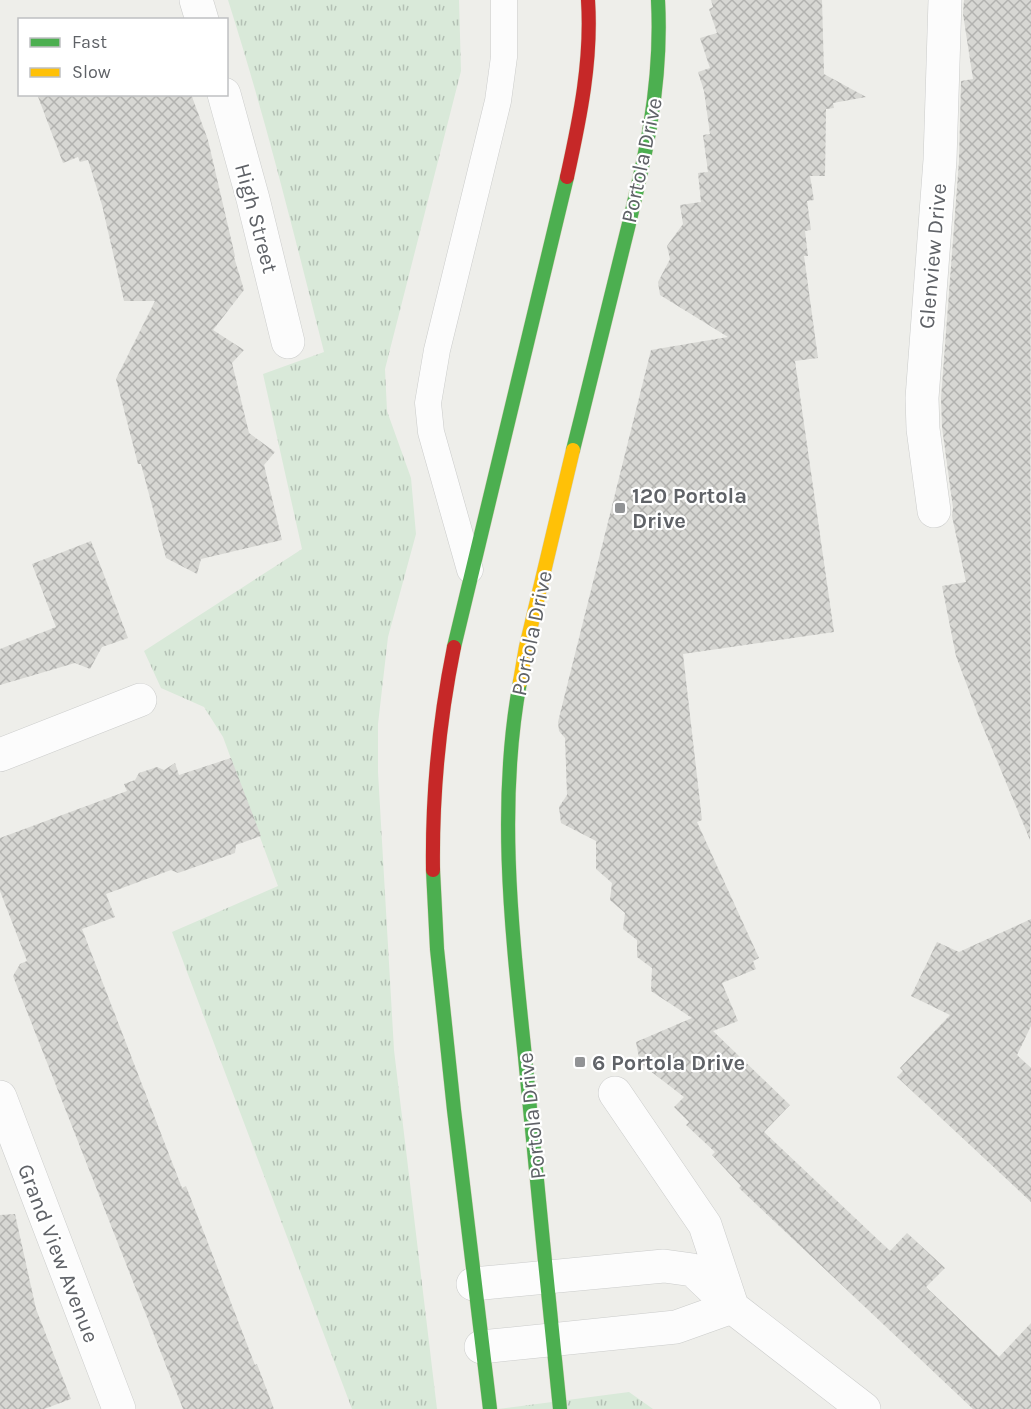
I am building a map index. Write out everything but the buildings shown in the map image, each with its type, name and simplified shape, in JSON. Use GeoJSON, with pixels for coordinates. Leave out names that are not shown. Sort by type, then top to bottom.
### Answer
{"type":"FeatureCollection","features":[{"type":"Feature","properties":{"kind":"main road"},"geometry":{"type":"LineString","coordinates":[[490,1409],[472,1284],[438,959],[433,864],[433,811],[437,753],[444,698],[470,570],[576,136],[589,54],[588,0]]}},
{"type":"Feature","properties":{"kind":"main road","name":"Portola Drive"},"geometry":{"type":"LineString","coordinates":[[560,1406],[507,861],[510,758],[515,707],[526,647],[635,198],[655,106],[659,58],[658,0]]}},
{"type":"Feature","properties":{"kind":"street"},"geometry":{"type":"LineString","coordinates":[[196,0],[201,18]]}},
{"type":"Feature","properties":{"kind":"street","name":"Glenview Drive"},"geometry":{"type":"LineString","coordinates":[[934,511],[923,429],[922,388],[940,160],[945,0]]}},
{"type":"Feature","properties":{"kind":"street","name":"High Street"},"geometry":{"type":"LineString","coordinates":[[225,96],[253,199],[288,342]]}},
{"type":"Feature","properties":{"kind":"street"},"geometry":{"type":"LineString","coordinates":[[0,755],[140,700]]}},
{"type":"Feature","properties":{"kind":"street"},"geometry":{"type":"LineString","coordinates":[[615,1093],[705,1225],[732,1307]]}},
{"type":"Feature","properties":{"kind":"street","name":"Grand View Avenue"},"geometry":{"type":"LineString","coordinates":[[0,1097],[118,1409]]}},
{"type":"Feature","properties":{"kind":"street"},"geometry":{"type":"LineString","coordinates":[[472,1284],[664,1266],[693,1270],[732,1307],[864,1409]]}},
{"type":"Feature","properties":{"kind":"street"},"geometry":{"type":"LineString","coordinates":[[481,1347],[676,1327],[732,1307]]}},
{"type":"Feature","properties":{"kind":"lane"},"geometry":{"type":"LineString","coordinates":[[470,570],[431,432],[428,404],[437,350],[498,101],[504,57],[504,0]]}},
{"type":"Feature","properties":{"kind":"green space"},"geometry":{"type":"Polygon","coordinates":[[[228,0],[459,0],[461,71],[385,369],[387,411],[411,478],[416,534],[388,637],[378,724],[378,772],[394,1050],[437,1409],[352,1409],[172,932],[278,886],[223,737],[204,707],[161,688],[144,651],[302,549],[263,374],[324,352],[267,131],[228,0]]]}},
{"type":"Feature","properties":{"kind":"green space"},"geometry":{"type":"Polygon","coordinates":[[[629,1392],[653,1409],[498,1409],[629,1392]]]}},
{"type":"Feature","properties":{"kind":"traffic: fast"},"geometry":{"type":"LineString","coordinates":[[573,450],[636,195],[649,132],[657,67],[658,0]]}},
{"type":"Feature","properties":{"kind":"traffic: fast"},"geometry":{"type":"LineString","coordinates":[[454,647],[567,177]]}},
{"type":"Feature","properties":{"kind":"traffic: fast"},"geometry":{"type":"LineString","coordinates":[[520,682],[509,775],[509,869],[516,963],[560,1409]]}},
{"type":"Feature","properties":{"kind":"traffic: fast"},"geometry":{"type":"LineString","coordinates":[[433,870],[437,949],[454,1110],[490,1409]]}},
{"type":"Feature","properties":{"kind":"traffic: slow"},"geometry":{"type":"LineString","coordinates":[[520,682],[526,647],[573,450]]}},
{"type":"Feature","properties":{"kind":"traffic: jam"},"geometry":{"type":"LineString","coordinates":[[567,177],[587,67],[588,0]]}},
{"type":"Feature","properties":{"kind":"traffic: jam"},"geometry":{"type":"LineString","coordinates":[[433,870],[438,758],[444,703],[454,647]]}},
{"type":"Feature","properties":{"kind":"place","name":"120 Portola Drive"},"geometry":{"type":"Point","coordinates":[620,508]}},
{"type":"Feature","properties":{"kind":"place","name":"6 Portola Drive"},"geometry":{"type":"Point","coordinates":[580,1062]}}]}
